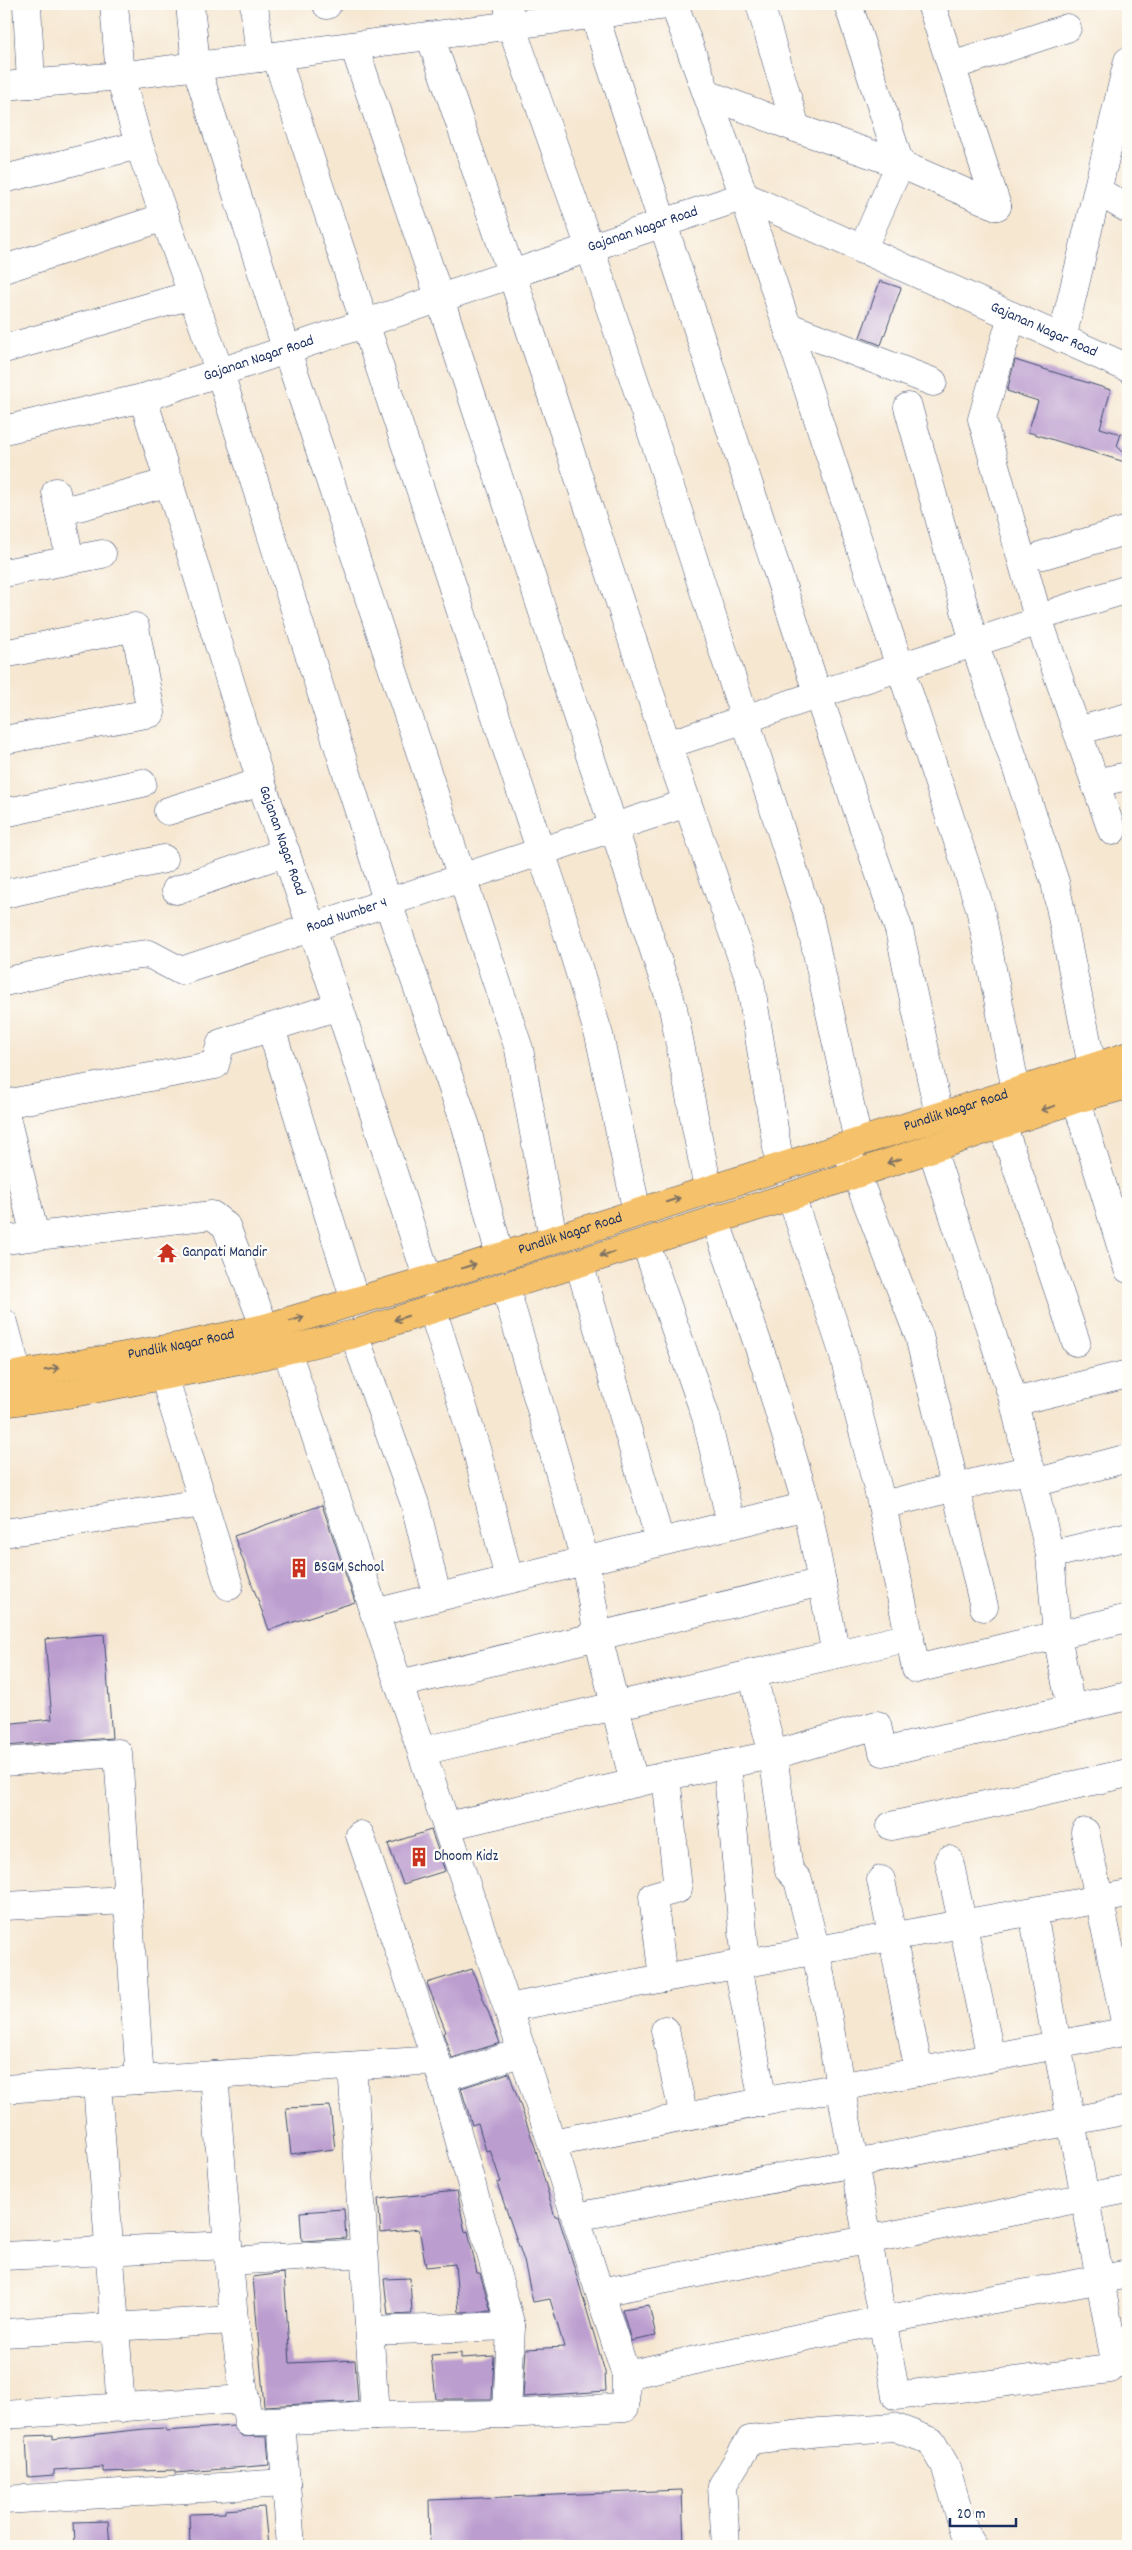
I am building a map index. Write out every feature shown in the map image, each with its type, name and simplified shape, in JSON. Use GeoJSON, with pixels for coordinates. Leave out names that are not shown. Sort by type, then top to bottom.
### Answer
{"type":"FeatureCollection","features":[{"type":"Feature","properties":{"kind":"main road","name":"Pundlik Nagar Road"},"geometry":{"type":"LineString","coordinates":[[11,1376],[182,1346],[265,1328],[428,1280],[1016,1090],[1128,1056]]}},
{"type":"Feature","properties":{"kind":"main road","name":"Pundlik Nagar Road"},"geometry":{"type":"LineString","coordinates":[[4,1403],[68,1394],[164,1376],[286,1351],[354,1334],[791,1196],[1076,1099],[1128,1084]]}},
{"type":"Feature","properties":{"kind":"street"},"geometry":{"type":"LineString","coordinates":[[27,4],[31,84]]}},
{"type":"Feature","properties":{"kind":"street"},"geometry":{"type":"LineString","coordinates":[[114,4],[120,76],[140,145],[191,295],[220,373],[388,903],[466,1126],[500,1256]]}},
{"type":"Feature","properties":{"kind":"street"},"geometry":{"type":"LineString","coordinates":[[190,4],[196,66],[287,351],[519,1049],[553,1239]]}},
{"type":"Feature","properties":{"kind":"street"},"geometry":{"type":"LineString","coordinates":[[254,4],[268,57],[365,324],[541,852],[599,1035],[637,1212]]}},
{"type":"Feature","properties":{"kind":"street"},"geometry":{"type":"LineString","coordinates":[[4,86],[120,76],[430,36],[510,14],[594,14],[674,4],[744,196],[980,908],[1016,1090]]}},
{"type":"Feature","properties":{"kind":"street"},"geometry":{"type":"LineString","coordinates":[[760,4],[796,128]]}},
{"type":"Feature","properties":{"kind":"street"},"geometry":{"type":"LineString","coordinates":[[848,4],[900,164],[862,250]]}},
{"type":"Feature","properties":{"kind":"street"},"geometry":{"type":"LineString","coordinates":[[707,94],[796,128],[900,164],[997,206],[931,4]]}},
{"type":"Feature","properties":{"kind":"street"},"geometry":{"type":"LineString","coordinates":[[510,14],[590,248],[810,921],[852,1143],[855,1173],[919,1336],[984,1607]]}},
{"type":"Feature","properties":{"kind":"street"},"geometry":{"type":"LineString","coordinates":[[594,14],[818,695],[899,930],[939,1115]]}},
{"type":"Feature","properties":{"kind":"street"},"geometry":{"type":"LineString","coordinates":[[952,66],[1067,28]]}},
{"type":"Feature","properties":{"kind":"street"},"geometry":{"type":"LineString","coordinates":[[430,36],[512,275],[667,745],[750,981],[780,1166]]}},
{"type":"Feature","properties":{"kind":"street"},"geometry":{"type":"LineString","coordinates":[[354,46],[440,299],[673,1008],[708,1189]]}},
{"type":"Feature","properties":{"kind":"street"},"geometry":{"type":"LineString","coordinates":[[1062,338],[1128,61]]}},
{"type":"Feature","properties":{"kind":"street"},"geometry":{"type":"LineString","coordinates":[[4,179],[140,145]]}},
{"type":"Feature","properties":{"kind":"street"},"geometry":{"type":"LineString","coordinates":[[1098,191],[1128,209]]}},
{"type":"Feature","properties":{"kind":"street","name":"Gajanan Nagar Road"},"geometry":{"type":"LineString","coordinates":[[4,430],[143,398],[744,196],[1128,368]]}},
{"type":"Feature","properties":{"kind":"street"},"geometry":{"type":"LineString","coordinates":[[4,269],[165,217]]}},
{"type":"Feature","properties":{"kind":"street"},"geometry":{"type":"LineString","coordinates":[[4,350],[191,295]]}},
{"type":"Feature","properties":{"kind":"street"},"geometry":{"type":"LineString","coordinates":[[1012,316],[982,419],[1049,616],[1077,731],[1112,831]]}},
{"type":"Feature","properties":{"kind":"street"},"geometry":{"type":"LineString","coordinates":[[787,326],[933,382]]}},
{"type":"Feature","properties":{"kind":"street","name":"Gajanan Nagar Road"},"geometry":{"type":"LineString","coordinates":[[143,398],[261,782],[339,1006],[428,1280]]}},
{"type":"Feature","properties":{"kind":"street"},"geometry":{"type":"LineString","coordinates":[[908,407],[974,642],[1055,882],[1092,1066]]}},
{"type":"Feature","properties":{"kind":"street"},"geometry":{"type":"LineString","coordinates":[[70,560],[58,502],[170,482]]}},
{"type":"Feature","properties":{"kind":"street"},"geometry":{"type":"LineString","coordinates":[[1043,555],[1128,530]]}},
{"type":"Feature","properties":{"kind":"street"},"geometry":{"type":"LineString","coordinates":[[4,573],[102,554]]}},
{"type":"Feature","properties":{"kind":"street"},"geometry":{"type":"LineString","coordinates":[[667,745],[1128,589]]}},
{"type":"Feature","properties":{"kind":"street"},"geometry":{"type":"LineString","coordinates":[[4,654],[135,627],[151,713],[4,740]]}},
{"type":"Feature","properties":{"kind":"street"},"geometry":{"type":"LineString","coordinates":[[1077,731],[1128,717]]}},
{"type":"Feature","properties":{"kind":"street"},"geometry":{"type":"LineString","coordinates":[[1096,783],[1128,776]]}},
{"type":"Feature","properties":{"kind":"street"},"geometry":{"type":"LineString","coordinates":[[168,811],[261,782]]}},
{"type":"Feature","properties":{"kind":"street"},"geometry":{"type":"LineString","coordinates":[[4,813],[142,783]]}},
{"type":"Feature","properties":{"kind":"street","name":"Road Number 4"},"geometry":{"type":"LineString","coordinates":[[4,982],[107,959],[149,954],[181,971],[687,803]]}},
{"type":"Feature","properties":{"kind":"street"},"geometry":{"type":"LineString","coordinates":[[176,890],[286,852]]}},
{"type":"Feature","properties":{"kind":"street"},"geometry":{"type":"LineString","coordinates":[[4,894],[164,859]]}},
{"type":"Feature","properties":{"kind":"street"},"geometry":{"type":"LineString","coordinates":[[4,1104],[215,1065],[221,1043],[339,1006]]}},
{"type":"Feature","properties":{"kind":"street"},"geometry":{"type":"LineString","coordinates":[[271,1028],[355,1301]]}},
{"type":"Feature","properties":{"kind":"street"},"geometry":{"type":"LineString","coordinates":[[1076,1099],[1128,1269]]}},
{"type":"Feature","properties":{"kind":"street"},"geometry":{"type":"LineString","coordinates":[[4,1110],[35,1236]]}},
{"type":"Feature","properties":{"kind":"street"},"geometry":{"type":"LineString","coordinates":[[1002,1124],[1076,1342]]}},
{"type":"Feature","properties":{"kind":"street"},"geometry":{"type":"LineString","coordinates":[[932,1149],[1014,1402],[1033,1476],[1050,1555],[1056,1634],[1071,1709]]}},
{"type":"Feature","properties":{"kind":"street"},"geometry":{"type":"LineString","coordinates":[[791,1196],[842,1349],[882,1506],[916,1669],[1128,1618]]}},
{"type":"Feature","properties":{"kind":"street"},"geometry":{"type":"LineString","coordinates":[[4,1240],[212,1215],[226,1226],[265,1328],[286,1351],[422,1751],[523,2052],[626,2375],[625,2407],[507,2414],[375,2416],[248,2422],[234,2320],[214,2075]]}},
{"type":"Feature","properties":{"kind":"street"},"geometry":{"type":"LineString","coordinates":[[715,1220],[765,1365],[807,1506],[836,1654]]}},
{"type":"Feature","properties":{"kind":"street"},"geometry":{"type":"LineString","coordinates":[[645,1242],[706,1417],[732,1523]]}},
{"type":"Feature","properties":{"kind":"street"},"geometry":{"type":"LineString","coordinates":[[579,1263],[660,1541]]}},
{"type":"Feature","properties":{"kind":"street"},"geometry":{"type":"LineString","coordinates":[[505,1286],[585,1560],[598,1636],[634,1783]]}},
{"type":"Feature","properties":{"kind":"street"},"geometry":{"type":"LineString","coordinates":[[432,1308],[478,1455],[509,1579]]}},
{"type":"Feature","properties":{"kind":"street"},"geometry":{"type":"LineString","coordinates":[[4,1324],[11,1376]]}},
{"type":"Feature","properties":{"kind":"street"},"geometry":{"type":"LineString","coordinates":[[354,1334],[415,1504],[437,1596]]}},
{"type":"Feature","properties":{"kind":"street"},"geometry":{"type":"LineString","coordinates":[[1014,1402],[1128,1374]]}},
{"type":"Feature","properties":{"kind":"street"},"geometry":{"type":"LineString","coordinates":[[164,1376],[228,1586]]}},
{"type":"Feature","properties":{"kind":"street"},"geometry":{"type":"LineString","coordinates":[[882,1506],[954,1487],[1033,1476],[1128,1458]]}},
{"type":"Feature","properties":{"kind":"street"},"geometry":{"type":"LineString","coordinates":[[4,1533],[203,1502]]}},
{"type":"Feature","properties":{"kind":"street"},"geometry":{"type":"LineString","coordinates":[[374,1613],[807,1506]]}},
{"type":"Feature","properties":{"kind":"street"},"geometry":{"type":"LineString","coordinates":[[1050,1555],[1128,1536]]}},
{"type":"Feature","properties":{"kind":"street"},"geometry":{"type":"LineString","coordinates":[[399,1684],[822,1582]]}},
{"type":"Feature","properties":{"kind":"street"},"geometry":{"type":"LineString","coordinates":[[422,1751],[910,1637]]}},
{"type":"Feature","properties":{"kind":"street"},"geometry":{"type":"LineString","coordinates":[[752,1673],[773,1755],[789,1870],[798,1880],[816,1951],[852,2164],[896,2396],[1110,2369],[1115,2362],[1033,1913]]}},
{"type":"Feature","properties":{"kind":"street"},"geometry":{"type":"LineString","coordinates":[[447,1826],[666,1776],[773,1755],[877,1725],[882,1752],[1128,1696]]}},
{"type":"Feature","properties":{"kind":"street"},"geometry":{"type":"LineString","coordinates":[[4,1762],[118,1753],[140,2080]]}},
{"type":"Feature","properties":{"kind":"street"},"geometry":{"type":"LineString","coordinates":[[727,1764],[742,1964],[763,2102]]}},
{"type":"Feature","properties":{"kind":"street"},"geometry":{"type":"LineString","coordinates":[[891,1826],[1128,1773]]}},
{"type":"Feature","properties":{"kind":"street"},"geometry":{"type":"LineString","coordinates":[[663,1978],[653,1896],[678,1889],[666,1776]]}},
{"type":"Feature","properties":{"kind":"street"},"geometry":{"type":"LineString","coordinates":[[552,2143],[1127,2031],[1086,1832]]}},
{"type":"Feature","properties":{"kind":"street"},"geometry":{"type":"LineString","coordinates":[[360,1835],[439,2069],[510,2326],[507,2414]]}},
{"type":"Feature","properties":{"kind":"street"},"geometry":{"type":"LineString","coordinates":[[949,1860],[991,2058]]}},
{"type":"Feature","properties":{"kind":"street"},"geometry":{"type":"LineString","coordinates":[[881,1880],[920,2072]]}},
{"type":"Feature","properties":{"kind":"street"},"geometry":{"type":"LineString","coordinates":[[508,2008],[663,1978],[1033,1913],[1128,1894]]}},
{"type":"Feature","properties":{"kind":"street"},"geometry":{"type":"LineString","coordinates":[[4,1906],[128,1900]]}},
{"type":"Feature","properties":{"kind":"street"},"geometry":{"type":"LineString","coordinates":[[665,2030],[684,2117]]}},
{"type":"Feature","properties":{"kind":"street"},"geometry":{"type":"LineString","coordinates":[[4,2089],[352,2066],[439,2069],[523,2052]]}},
{"type":"Feature","properties":{"kind":"street"},"geometry":{"type":"LineString","coordinates":[[352,2066],[375,2416]]}},
{"type":"Feature","properties":{"kind":"street"},"geometry":{"type":"LineString","coordinates":[[97,2083],[121,2408]]}},
{"type":"Feature","properties":{"kind":"street"},"geometry":{"type":"LineString","coordinates":[[576,2218],[1128,2110]]}},
{"type":"Feature","properties":{"kind":"street"},"geometry":{"type":"LineString","coordinates":[[600,2292],[1128,2189]]}},
{"type":"Feature","properties":{"kind":"street"},"geometry":{"type":"LineString","coordinates":[[4,2256],[110,2250],[228,2253],[364,2253]]}},
{"type":"Feature","properties":{"kind":"street"},"geometry":{"type":"LineString","coordinates":[[626,2375],[883,2320],[1128,2274]]}},
{"type":"Feature","properties":{"kind":"street"},"geometry":{"type":"LineString","coordinates":[[4,2333],[234,2320]]}},
{"type":"Feature","properties":{"kind":"street"},"geometry":{"type":"LineString","coordinates":[[370,2331],[510,2326]]}},
{"type":"Feature","properties":{"kind":"street"},"geometry":{"type":"LineString","coordinates":[[4,2415],[245,2399]]}},
{"type":"Feature","properties":{"kind":"street"},"geometry":{"type":"LineString","coordinates":[[281,2421],[291,2546]]}},
{"type":"Feature","properties":{"kind":"street"},"geometry":{"type":"LineString","coordinates":[[726,2546],[722,2486],[750,2440],[820,2432],[894,2427],[931,2441],[945,2465],[965,2533],[973,2546]]}},
{"type":"Feature","properties":{"kind":"street"},"geometry":{"type":"LineString","coordinates":[[4,2500],[286,2483]]}},
{"type":"Feature","properties":{"kind":"building"},"geometry":{"type":"Polygon","coordinates":[[[880,281],[901,288],[881,345],[860,337],[880,281]]]}},
{"type":"Feature","properties":{"kind":"building"},"geometry":{"type":"Polygon","coordinates":[[[1015,360],[1111,390],[1100,428],[1121,434],[1117,446],[1128,457],[1128,463],[1028,432],[1038,401],[1007,391],[1015,360]]]}},
{"type":"Feature","properties":{"kind":"building","name":"BSGM School"},"geometry":{"type":"Polygon","coordinates":[[[322,1505],[355,1602],[269,1630],[234,1536],[322,1505]]]}},
{"type":"Feature","properties":{"kind":"building"},"geometry":{"type":"Polygon","coordinates":[[[104,1634],[112,1738],[4,1746],[4,1724],[52,1719],[45,1639],[104,1634]]]}},
{"type":"Feature","properties":{"kind":"building","name":"Dhoom Kidz"},"geometry":{"type":"Polygon","coordinates":[[[431,1830],[445,1871],[403,1884],[388,1844],[431,1830]]]}},
{"type":"Feature","properties":{"kind":"building"},"geometry":{"type":"Polygon","coordinates":[[[472,1969],[500,2043],[452,2058],[443,2033],[446,2032],[427,1983],[472,1969]]]}},
{"type":"Feature","properties":{"kind":"building"},"geometry":{"type":"Polygon","coordinates":[[[509,2073],[535,2147],[555,2217],[558,2216],[573,2263],[605,2372],[606,2391],[523,2397],[526,2349],[564,2347],[550,2299],[533,2302],[524,2261],[497,2183],[501,2182],[490,2150],[486,2151],[478,2123],[472,2125],[461,2088],[509,2073]]]}},
{"type":"Feature","properties":{"kind":"building"},"geometry":{"type":"Polygon","coordinates":[[[330,2106],[335,2149],[291,2154],[286,2108],[330,2106]]]}},
{"type":"Feature","properties":{"kind":"building"},"geometry":{"type":"Polygon","coordinates":[[[457,2191],[465,2232],[468,2231],[477,2273],[480,2273],[491,2311],[459,2312],[455,2264],[426,2267],[419,2229],[381,2233],[378,2199],[457,2191]]]}},
{"type":"Feature","properties":{"kind":"building"},"geometry":{"type":"Polygon","coordinates":[[[344,2209],[346,2238],[302,2241],[300,2212],[344,2209]]]}},
{"type":"Feature","properties":{"kind":"building"},"geometry":{"type":"Polygon","coordinates":[[[284,2273],[290,2363],[355,2360],[358,2401],[264,2406],[253,2277],[284,2273]]]}},
{"type":"Feature","properties":{"kind":"building"},"geometry":{"type":"Polygon","coordinates":[[[410,2278],[412,2314],[388,2315],[384,2279],[410,2278]]]}},
{"type":"Feature","properties":{"kind":"building"},"geometry":{"type":"Polygon","coordinates":[[[649,2305],[656,2336],[631,2341],[622,2309],[649,2305]]]}},
{"type":"Feature","properties":{"kind":"building"},"geometry":{"type":"Polygon","coordinates":[[[461,2353],[461,2358],[494,2356],[492,2399],[436,2399],[431,2355],[461,2353]]]}},
{"type":"Feature","properties":{"kind":"building"},"geometry":{"type":"Polygon","coordinates":[[[233,2426],[242,2436],[267,2437],[269,2465],[176,2473],[176,2470],[103,2472],[103,2467],[54,2470],[54,2475],[28,2477],[26,2436],[53,2435],[53,2439],[144,2429],[166,2428],[166,2431],[233,2426]]]}},
{"type":"Feature","properties":{"kind":"building"},"geometry":{"type":"Polygon","coordinates":[[[682,2490],[684,2546],[430,2546],[429,2500],[682,2490]]]}},
{"type":"Feature","properties":{"kind":"building"},"geometry":{"type":"Polygon","coordinates":[[[264,2507],[268,2546],[190,2546],[189,2514],[225,2513],[225,2510],[264,2507]]]}},
{"type":"Feature","properties":{"kind":"building"},"geometry":{"type":"Polygon","coordinates":[[[108,2521],[110,2546],[75,2546],[74,2522],[108,2521]]]}},
{"type":"Feature","properties":{"kind":"place","name":"Ganpati Mandir"},"geometry":{"type":"Point","coordinates":[167,1253]}},
{"type":"Feature","properties":{"kind":"place","name":"BSGM School"},"geometry":{"type":"Point","coordinates":[299,1568]}},
{"type":"Feature","properties":{"kind":"place","name":"Dhoom Kidz"},"geometry":{"type":"Point","coordinates":[419,1857]}}]}
